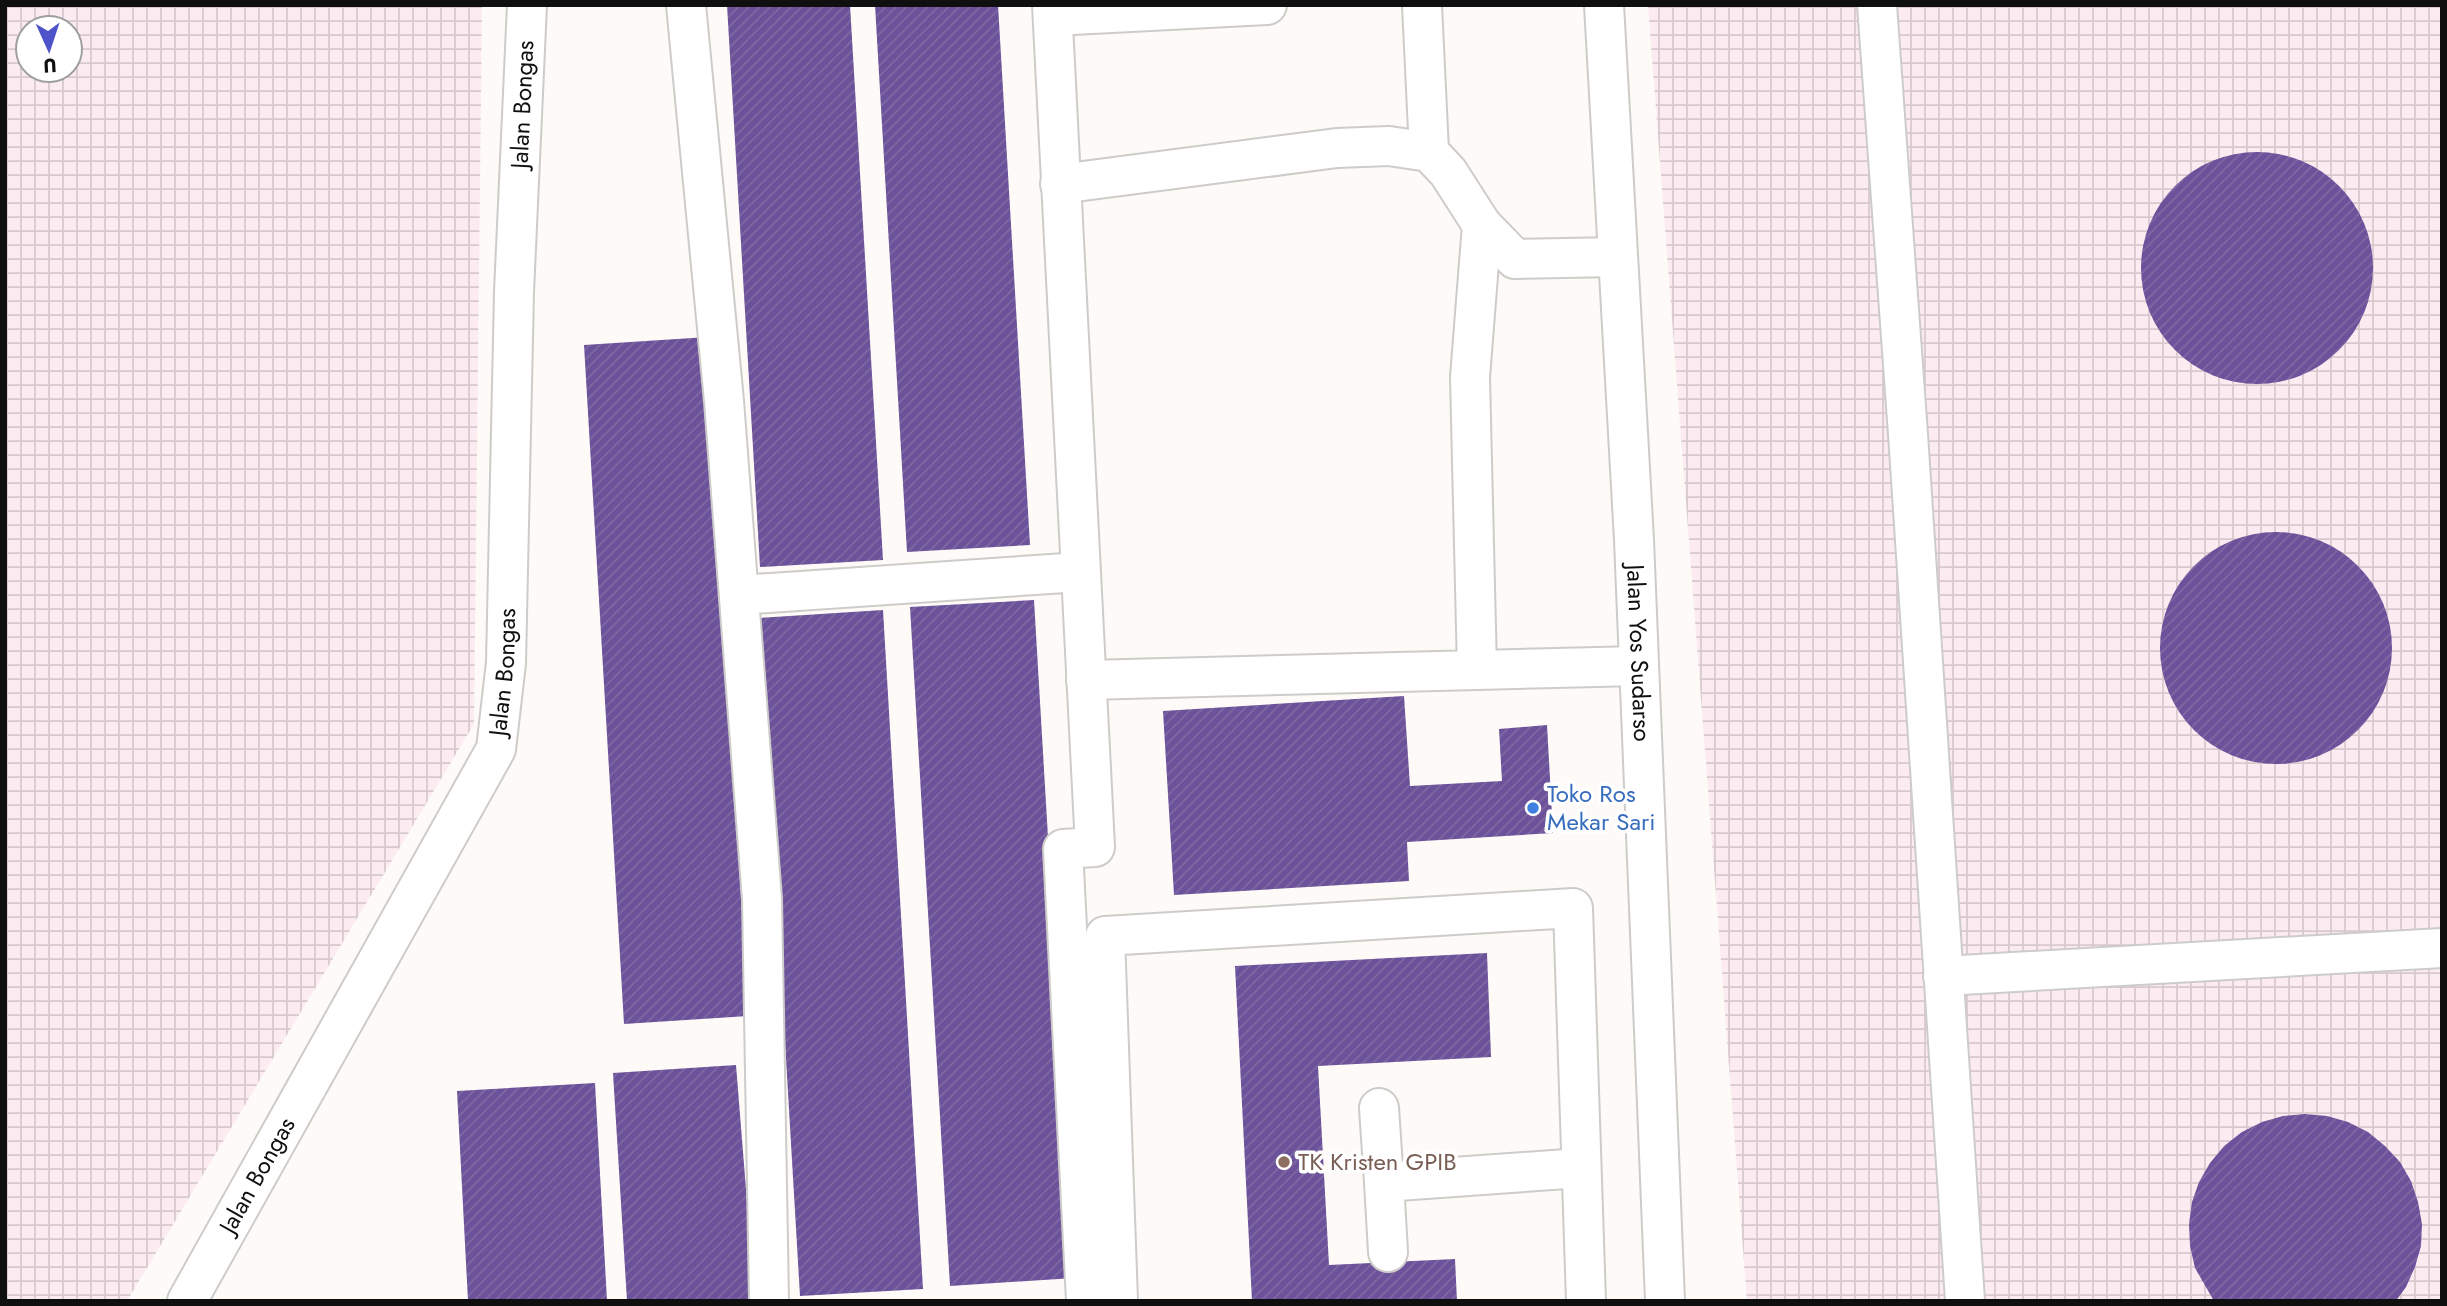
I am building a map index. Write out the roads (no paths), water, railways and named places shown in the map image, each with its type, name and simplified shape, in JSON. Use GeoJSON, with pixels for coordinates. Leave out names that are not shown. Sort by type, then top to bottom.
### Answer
{"type":"FeatureCollection","features":[{"type":"Feature","properties":{"kind":"street","name":"Jalan Bongas"},"geometry":{"type":"LineString","coordinates":[[187,1301],[496,749],[506,663],[514,292],[527,5]]}},
{"type":"Feature","properties":{"kind":"street"},"geometry":{"type":"LineString","coordinates":[[686,5],[723,387],[762,899],[769,1301]]}},
{"type":"Feature","properties":{"kind":"street"},"geometry":{"type":"LineString","coordinates":[[1086,1301],[1063,849],[1095,847],[1052,11],[1267,5]]}},
{"type":"Feature","properties":{"kind":"street"},"geometry":{"type":"LineString","coordinates":[[1422,5],[1429,152]]}},
{"type":"Feature","properties":{"kind":"street","name":"Jalan Yos Sudarso"},"geometry":{"type":"LineString","coordinates":[[1604,5],[1639,666],[1665,1301]]}},
{"type":"Feature","properties":{"kind":"street"},"geometry":{"type":"LineString","coordinates":[[1877,5],[1909,434],[1965,1301]]}},
{"type":"Feature","properties":{"kind":"street"},"geometry":{"type":"LineString","coordinates":[[1060,184],[1337,148],[1390,146],[1429,152],[1448,172],[1482,225],[1515,259],[1618,257]]}},
{"type":"Feature","properties":{"kind":"street"},"geometry":{"type":"LineString","coordinates":[[1477,670],[1470,377],[1482,225]]}},
{"type":"Feature","properties":{"kind":"street"},"geometry":{"type":"LineString","coordinates":[[739,595],[1080,572]]}},
{"type":"Feature","properties":{"kind":"street"},"geometry":{"type":"LineString","coordinates":[[1086,680],[1639,666]]}},
{"type":"Feature","properties":{"kind":"street"},"geometry":{"type":"LineString","coordinates":[[1118,1301],[1105,936],[1573,908],[1586,1301]]}},
{"type":"Feature","properties":{"kind":"street"},"geometry":{"type":"LineString","coordinates":[[1943,976],[2442,948]]}},
{"type":"Feature","properties":{"kind":"street"},"geometry":{"type":"LineString","coordinates":[[1379,1108],[1388,1252]]}},
{"type":"Feature","properties":{"kind":"street"},"geometry":{"type":"LineString","coordinates":[[1384,1182],[1581,1168]]}},
{"type":"Feature","properties":{"kind":"place","name":"Toko Ros Mekar Sari"},"geometry":{"type":"Point","coordinates":[1533,808]}},
{"type":"Feature","properties":{"kind":"place","name":"TK Kristen GPIB"},"geometry":{"type":"Point","coordinates":[1284,1162]}}]}
